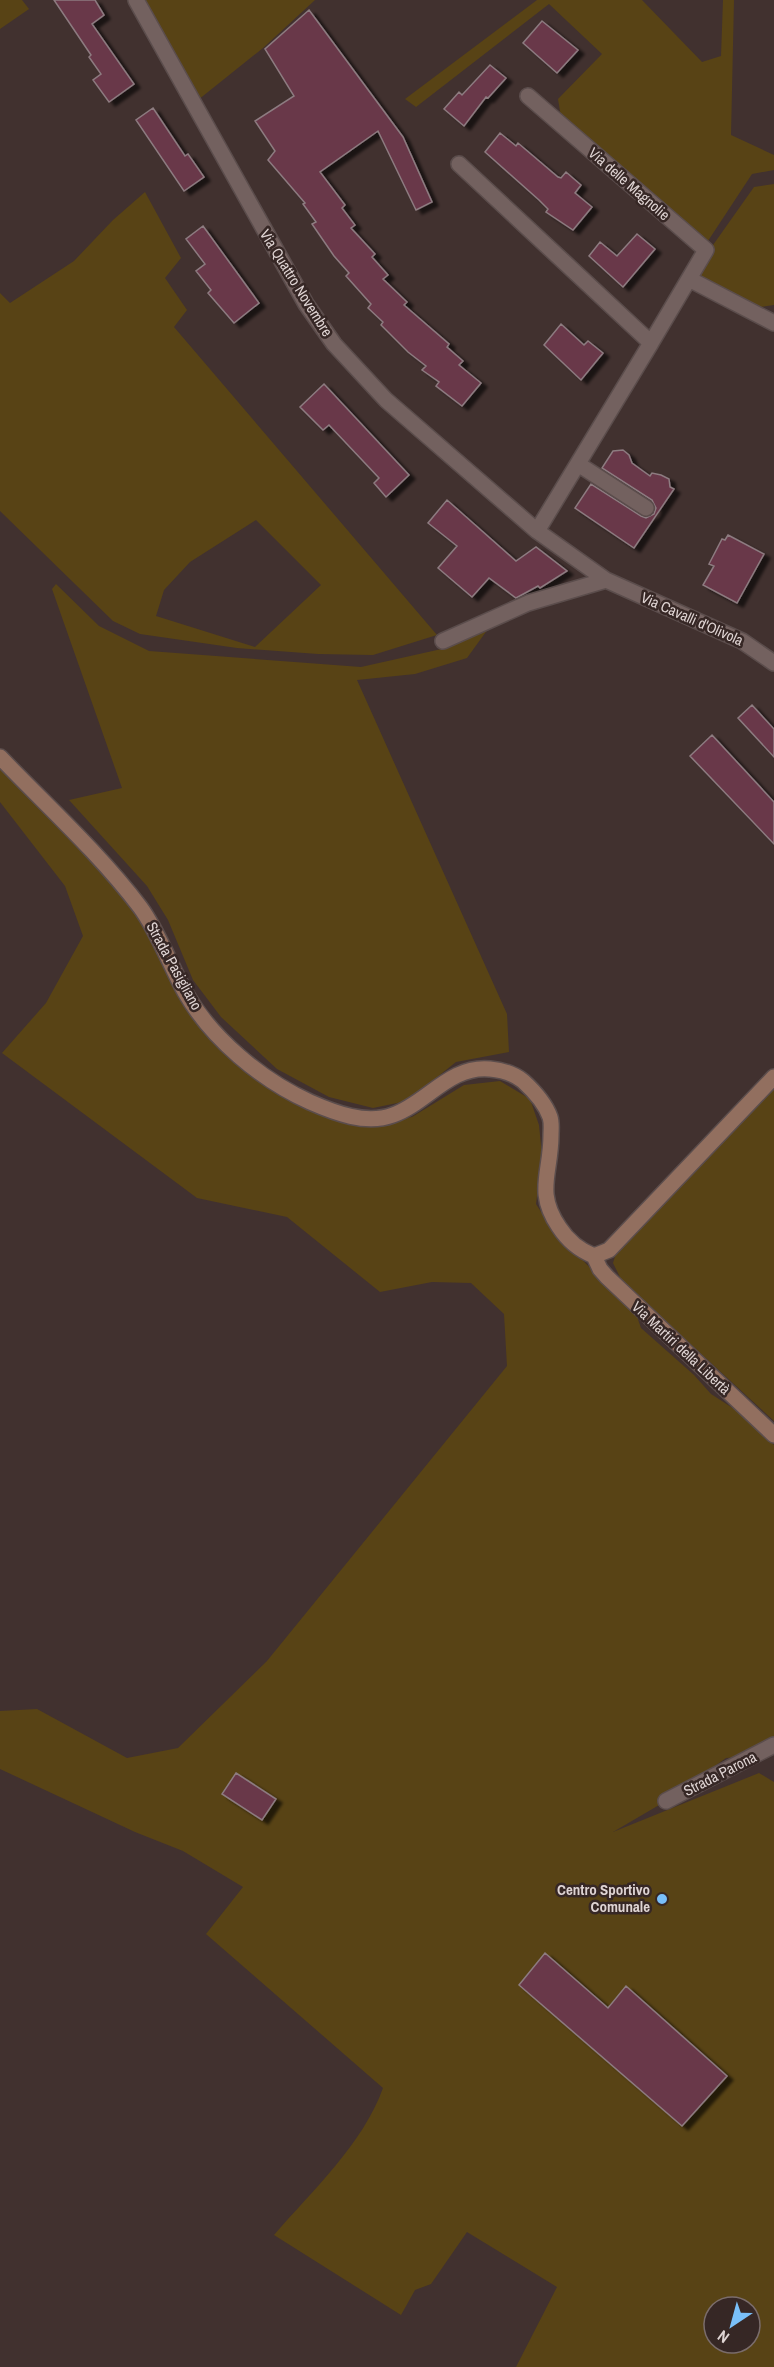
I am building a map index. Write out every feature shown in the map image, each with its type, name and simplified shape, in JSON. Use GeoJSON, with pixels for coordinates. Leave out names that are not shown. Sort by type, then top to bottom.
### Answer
{"type":"FeatureCollection","features":[{"type":"Feature","properties":{"kind":"street","name":"Via Quattro Novembre"},"geometry":{"type":"LineString","coordinates":[[136,0],[284,267],[334,344],[386,400],[537,531],[606,580]]}},
{"type":"Feature","properties":{"kind":"street","name":"Via delle Magnolie"},"geometry":{"type":"LineString","coordinates":[[528,96],[706,250],[537,531]]}},
{"type":"Feature","properties":{"kind":"street"},"geometry":{"type":"LineString","coordinates":[[459,164],[651,343]]}},
{"type":"Feature","properties":{"kind":"street"},"geometry":{"type":"LineString","coordinates":[[689,279],[774,324]]}},
{"type":"Feature","properties":{"kind":"street"},"geometry":{"type":"LineString","coordinates":[[578,464],[646,508]]}},
{"type":"Feature","properties":{"kind":"street"},"geometry":{"type":"LineString","coordinates":[[442,641],[528,603],[606,580]]}},
{"type":"Feature","properties":{"kind":"street","name":"Via Cavalli d'Olivola"},"geometry":{"type":"LineString","coordinates":[[606,580],[742,641],[774,663]]}},
{"type":"Feature","properties":{"kind":"street","name":"Strada Pasigliano"},"geometry":{"type":"LineString","coordinates":[[0,757],[117,878],[142,909],[186,994],[206,1022],[254,1067],[279,1085],[309,1102],[340,1114],[364,1119],[392,1116],[460,1073],[480,1068],[503,1070],[521,1080],[539,1097],[550,1118],[551,1141],[544,1191],[550,1214],[564,1235],[577,1247],[594,1256]]}},
{"type":"Feature","properties":{"kind":"street"},"geometry":{"type":"LineString","coordinates":[[594,1256],[609,1250],[774,1077]]}},
{"type":"Feature","properties":{"kind":"street","name":"Via Martiri della Libertà"},"geometry":{"type":"LineString","coordinates":[[594,1256],[607,1277],[774,1435]]}},
{"type":"Feature","properties":{"kind":"street","name":"Strada Parona"},"geometry":{"type":"LineString","coordinates":[[666,1801],[774,1745]]}},
{"type":"Feature","properties":{"kind":"shaded area"},"geometry":{"type":"Polygon","coordinates":[[[0,0],[22,0],[29,9],[0,29],[0,0]]]}},
{"type":"Feature","properties":{"kind":"shaded area"},"geometry":{"type":"Polygon","coordinates":[[[142,0],[315,0],[263,48],[198,100],[142,0]]]}},
{"type":"Feature","properties":{"kind":"shaded area"},"geometry":{"type":"Polygon","coordinates":[[[537,0],[642,0],[702,62],[721,56],[723,0],[734,0],[731,135],[774,155],[774,170],[752,174],[706,244],[561,117],[558,99],[602,54],[549,4],[416,107],[405,99],[537,0]]]}},
{"type":"Feature","properties":{"kind":"shaded area"},"geometry":{"type":"Polygon","coordinates":[[[774,184],[774,305],[754,308],[689,279],[754,187],[774,184]]]}},
{"type":"Feature","properties":{"kind":"shaded area"},"geometry":{"type":"Polygon","coordinates":[[[145,192],[181,258],[165,278],[187,310],[174,327],[437,635],[373,655],[318,654],[237,648],[140,634],[113,621],[0,511],[0,293],[10,303],[74,261],[113,220],[145,192]],[[256,520],[190,562],[164,590],[156,616],[255,647],[321,585],[256,520]]]}},
{"type":"Feature","properties":{"kind":"shaded area"},"geometry":{"type":"Polygon","coordinates":[[[56,584],[99,626],[149,651],[361,667],[446,648],[488,629],[467,658],[415,674],[357,680],[507,1014],[509,1052],[456,1062],[407,1101],[373,1108],[329,1097],[277,1069],[221,1017],[193,980],[168,920],[147,886],[69,800],[122,788],[52,589],[56,584]]]}},
{"type":"Feature","properties":{"kind":"shaded area"},"geometry":{"type":"Polygon","coordinates":[[[0,767],[111,881],[145,924],[239,1064],[361,1125],[412,1117],[464,1085],[500,1081],[530,1099],[539,1125],[542,1155],[536,1204],[552,1229],[604,1282],[634,1308],[641,1328],[694,1375],[711,1394],[745,1416],[774,1445],[774,1745],[750,1756],[726,1758],[666,1801],[613,1832],[759,1773],[774,1782],[774,2367],[516,2367],[557,2287],[467,2232],[431,2284],[415,2290],[401,2315],[274,2235],[350,2148],[374,2109],[383,2088],[206,1934],[243,1887],[183,1851],[135,1832],[0,1769],[0,1711],[37,1709],[127,1758],[178,1748],[267,1661],[507,1366],[504,1314],[471,1283],[432,1282],[380,1292],[287,1217],[197,1198],[2,1053],[46,1003],[83,936],[65,886],[0,802],[0,767]]]}},
{"type":"Feature","properties":{"kind":"shaded area"},"geometry":{"type":"Polygon","coordinates":[[[774,1088],[774,1421],[622,1281],[613,1263],[617,1250],[774,1088]]]}},
{"type":"Feature","properties":{"kind":"building"},"geometry":{"type":"Polygon","coordinates":[[[54,0],[95,0],[104,15],[92,24],[134,84],[109,102],[93,80],[101,74],[89,57],[91,55],[54,0]]]}},
{"type":"Feature","properties":{"kind":"building"},"geometry":{"type":"Polygon","coordinates":[[[309,10],[403,137],[432,202],[416,210],[378,131],[320,172],[345,205],[342,208],[355,225],[351,228],[375,254],[372,257],[388,275],[383,279],[407,302],[404,305],[449,344],[447,347],[463,361],[459,365],[481,383],[462,406],[436,386],[439,382],[422,370],[426,366],[381,325],[383,322],[368,308],[371,304],[346,276],[349,273],[312,224],[316,222],[303,204],[305,203],[268,160],[275,151],[255,121],[294,96],[265,49],[309,10]]]}},
{"type":"Feature","properties":{"kind":"building"},"geometry":{"type":"Polygon","coordinates":[[[542,21],[578,50],[557,73],[523,43],[542,21]]]}},
{"type":"Feature","properties":{"kind":"building"},"geometry":{"type":"Polygon","coordinates":[[[490,65],[506,78],[488,98],[486,97],[464,126],[444,109],[459,92],[462,95],[490,65]]]}},
{"type":"Feature","properties":{"kind":"building"},"geometry":{"type":"Polygon","coordinates":[[[153,108],[185,156],[188,154],[204,177],[184,191],[136,120],[153,108]]]}},
{"type":"Feature","properties":{"kind":"building"},"geometry":{"type":"Polygon","coordinates":[[[500,133],[516,146],[518,143],[558,177],[561,178],[566,172],[581,185],[575,193],[592,207],[573,230],[546,212],[548,209],[539,200],[485,152],[500,133]]]}},
{"type":"Feature","properties":{"kind":"building"},"geometry":{"type":"Polygon","coordinates":[[[203,226],[259,303],[234,323],[208,293],[211,290],[196,271],[205,264],[186,239],[203,226]]]}},
{"type":"Feature","properties":{"kind":"building"},"geometry":{"type":"Polygon","coordinates":[[[637,234],[655,249],[623,287],[589,256],[600,242],[617,256],[637,234]]]}},
{"type":"Feature","properties":{"kind":"building"},"geometry":{"type":"Polygon","coordinates":[[[561,324],[584,345],[588,341],[603,353],[581,380],[544,345],[561,324]]]}},
{"type":"Feature","properties":{"kind":"building"},"geometry":{"type":"Polygon","coordinates":[[[324,384],[409,475],[386,497],[374,483],[379,478],[329,425],[323,430],[300,407],[324,384]]]}},
{"type":"Feature","properties":{"kind":"building"},"geometry":{"type":"Polygon","coordinates":[[[623,450],[629,455],[632,463],[650,476],[652,473],[669,479],[670,487],[674,489],[634,548],[575,508],[591,484],[641,516],[646,518],[654,514],[656,508],[652,500],[602,468],[613,451],[623,450]]]}},
{"type":"Feature","properties":{"kind":"building"},"geometry":{"type":"Polygon","coordinates":[[[447,500],[516,561],[536,547],[567,571],[540,588],[538,586],[516,598],[489,578],[472,597],[438,568],[457,546],[428,523],[447,500]]]}},
{"type":"Feature","properties":{"kind":"building"},"geometry":{"type":"Polygon","coordinates":[[[728,535],[764,554],[737,603],[703,585],[714,566],[709,564],[722,539],[725,540],[728,535]]]}},
{"type":"Feature","properties":{"kind":"building"},"geometry":{"type":"Polygon","coordinates":[[[752,705],[774,729],[774,757],[738,718],[752,705]]]}},
{"type":"Feature","properties":{"kind":"building"},"geometry":{"type":"Polygon","coordinates":[[[712,735],[774,802],[774,844],[690,756],[712,735]]]}},
{"type":"Feature","properties":{"kind":"building"},"geometry":{"type":"Polygon","coordinates":[[[236,1773],[276,1799],[262,1820],[222,1794],[236,1773]]]}},
{"type":"Feature","properties":{"kind":"building"},"geometry":{"type":"Polygon","coordinates":[[[545,1953],[608,2008],[626,1986],[727,2076],[682,2126],[519,1985],[545,1953]]]}},
{"type":"Feature","properties":{"kind":"place","name":"Centro Sportivo Comunale"},"geometry":{"type":"Point","coordinates":[662,1899]}}]}
